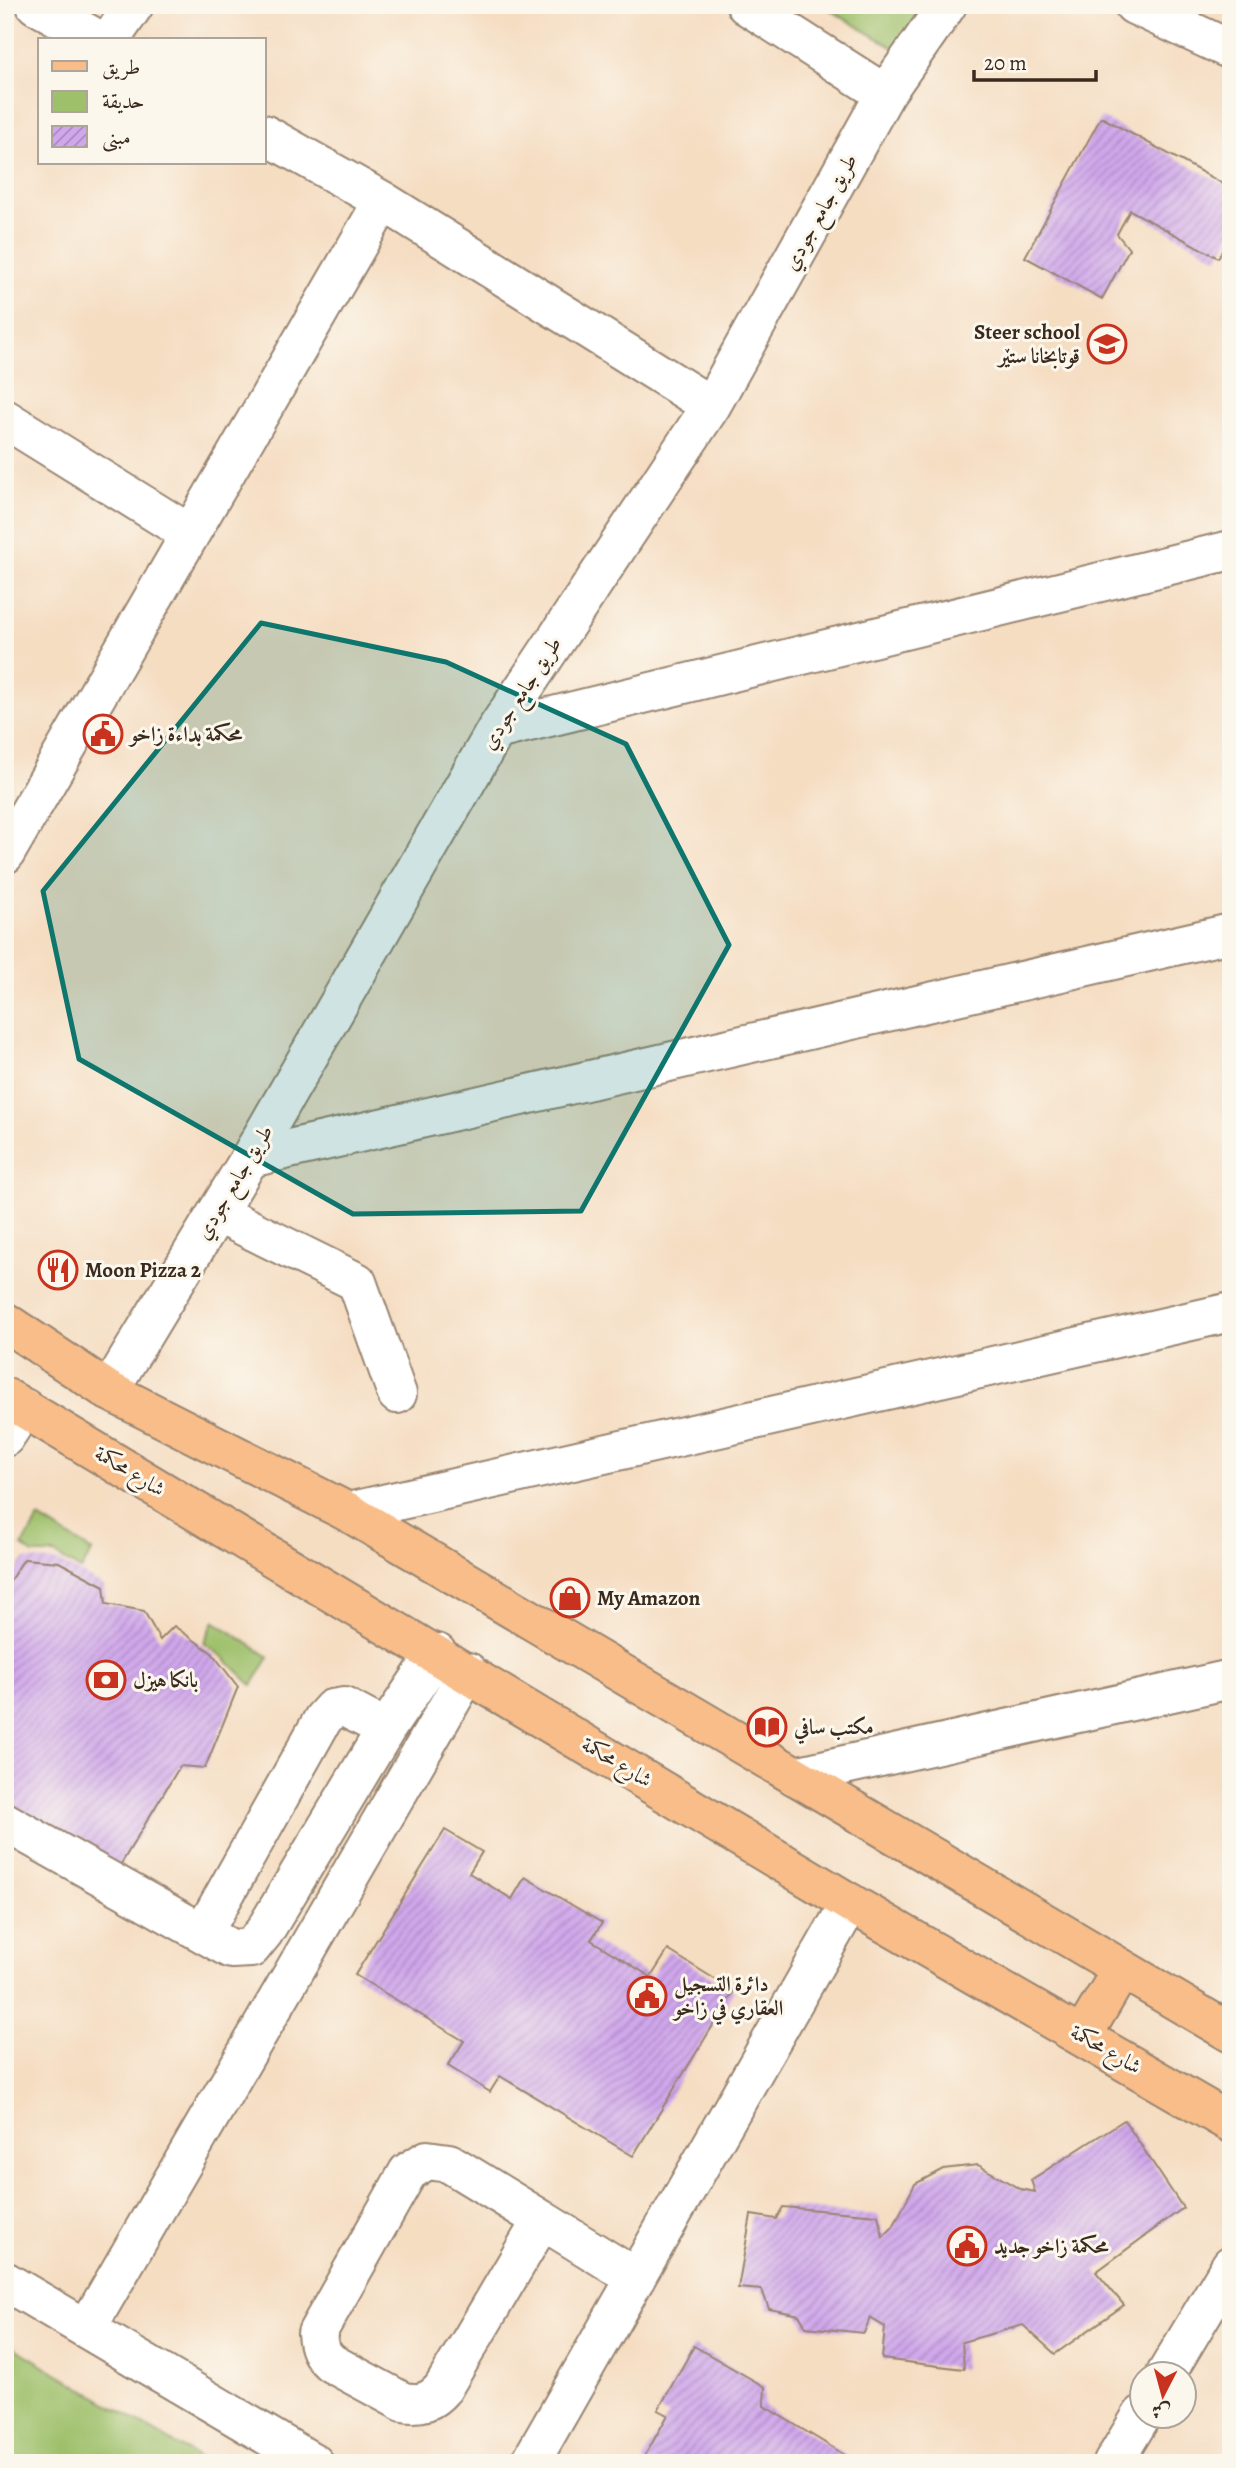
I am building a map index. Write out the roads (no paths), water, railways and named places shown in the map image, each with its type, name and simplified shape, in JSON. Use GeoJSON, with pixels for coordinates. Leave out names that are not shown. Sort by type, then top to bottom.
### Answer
{"type":"FeatureCollection","features":[{"type":"Feature","properties":{"kind":"main road"},"geometry":{"type":"LineString","coordinates":[[5,1322],[109,1391],[348,1512],[1231,2033]]}},
{"type":"Feature","properties":{"kind":"main road","name":"شارع محكمة"},"geometry":{"type":"LineString","coordinates":[[12,1414],[452,1662],[850,1903],[1083,2035],[1231,2123]]}},
{"type":"Feature","properties":{"kind":"main road"},"geometry":{"type":"LineString","coordinates":[[1083,2035],[1122,1969]]}},
{"type":"Feature","properties":{"kind":"street"},"geometry":{"type":"LineString","coordinates":[[36,5],[95,38]]}},
{"type":"Feature","properties":{"kind":"street"},"geometry":{"type":"LineString","coordinates":[[111,38],[134,5]]}},
{"type":"Feature","properties":{"kind":"street"},"geometry":{"type":"LineString","coordinates":[[746,5],[885,94]]}},
{"type":"Feature","properties":{"kind":"street","name":"طريق جامع جودي"},"geometry":{"type":"LineString","coordinates":[[109,1391],[250,1158],[496,730],[711,406],[885,94],[947,5]]}},
{"type":"Feature","properties":{"kind":"street"},"geometry":{"type":"LineString","coordinates":[[1134,5],[1231,50]]}},
{"type":"Feature","properties":{"kind":"street"},"geometry":{"type":"LineString","coordinates":[[266,135],[383,201],[711,406]]}},
{"type":"Feature","properties":{"kind":"street"},"geometry":{"type":"LineString","coordinates":[[6,851],[383,201]]}},
{"type":"Feature","properties":{"kind":"street"},"geometry":{"type":"LineString","coordinates":[[5,419],[190,534]]}},
{"type":"Feature","properties":{"kind":"street"},"geometry":{"type":"LineString","coordinates":[[496,730],[1231,550]]}},
{"type":"Feature","properties":{"kind":"street"},"geometry":{"type":"LineString","coordinates":[[250,1158],[1231,933]]}},
{"type":"Feature","properties":{"kind":"street"},"geometry":{"type":"LineString","coordinates":[[216,1213],[357,1282],[397,1394]]}},
{"type":"Feature","properties":{"kind":"street"},"geometry":{"type":"LineString","coordinates":[[348,1512],[1231,1312]]}},
{"type":"Feature","properties":{"kind":"street"},"geometry":{"type":"LineString","coordinates":[[5,1822],[231,1949],[251,1948],[264,1932],[386,1729],[452,1662]]}},
{"type":"Feature","properties":{"kind":"street"},"geometry":{"type":"LineString","coordinates":[[87,2328],[452,1662]]}},
{"type":"Feature","properties":{"kind":"street"},"geometry":{"type":"LineString","coordinates":[[795,1776],[1231,1679]]}},
{"type":"Feature","properties":{"kind":"street"},"geometry":{"type":"LineString","coordinates":[[203,1933],[323,1719],[332,1709],[344,1707],[386,1729]]}},
{"type":"Feature","properties":{"kind":"street"},"geometry":{"type":"LineString","coordinates":[[530,2463],[850,1903]]}},
{"type":"Feature","properties":{"kind":"street"},"geometry":{"type":"LineString","coordinates":[[542,2220],[443,2388],[435,2397],[425,2403],[403,2402],[323,2356],[317,2333],[322,2323],[408,2172],[427,2161],[449,2163],[542,2220],[636,2278]]}},
{"type":"Feature","properties":{"kind":"street"},"geometry":{"type":"LineString","coordinates":[[1174,2360],[1231,2265]]}},
{"type":"Feature","properties":{"kind":"street"},"geometry":{"type":"LineString","coordinates":[[5,2281],[314,2463]]}},
{"type":"Feature","properties":{"kind":"street"},"geometry":{"type":"LineString","coordinates":[[1114,2463],[1134,2430]]}},
{"type":"Feature","properties":{"kind":"place","name":"Steer school قوتابخانا ستێر"},"geometry":{"type":"Point","coordinates":[1107,344]}},
{"type":"Feature","properties":{"kind":"place","name":"محكمة بداءة زاخو"},"geometry":{"type":"Point","coordinates":[103,734]}},
{"type":"Feature","properties":{"kind":"place","name":"Moon Pizza 2"},"geometry":{"type":"Point","coordinates":[58,1270]}},
{"type":"Feature","properties":{"kind":"place","name":"My Amazon"},"geometry":{"type":"Point","coordinates":[570,1598]}},
{"type":"Feature","properties":{"kind":"place","name":"بانکا هیزل"},"geometry":{"type":"Point","coordinates":[106,1680]}},
{"type":"Feature","properties":{"kind":"place","name":"مكتب سافي"},"geometry":{"type":"Point","coordinates":[767,1727]}},
{"type":"Feature","properties":{"kind":"place","name":"دائرة التسجيل العقاري في زاخو"},"geometry":{"type":"Point","coordinates":[647,1996]}},
{"type":"Feature","properties":{"kind":"place","name":"محكمة زاخو جديد"},"geometry":{"type":"Point","coordinates":[967,2246]}}]}
